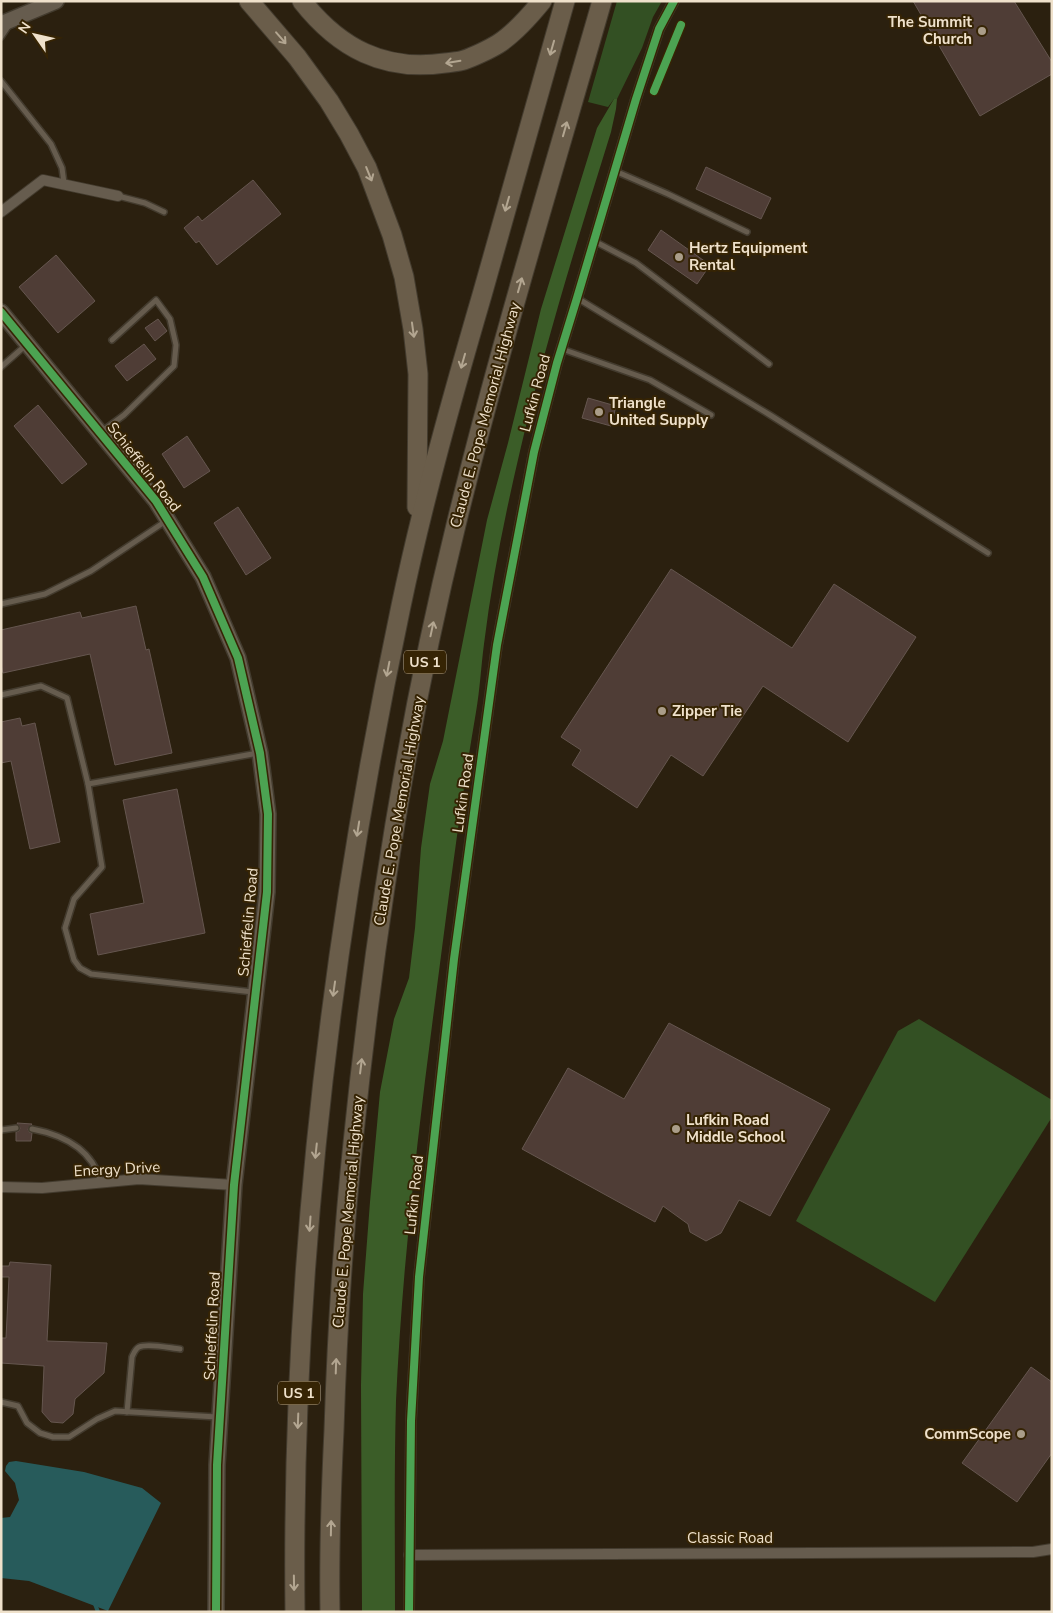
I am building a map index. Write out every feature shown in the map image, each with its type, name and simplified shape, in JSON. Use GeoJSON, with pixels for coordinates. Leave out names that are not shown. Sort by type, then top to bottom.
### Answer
{"type":"FeatureCollection","features":[{"type":"Feature","properties":{"kind":"highway"},"geometry":{"type":"LineString","coordinates":[[249,1],[298,57],[329,101],[349,134],[366,168],[392,235],[413,328],[418,374],[417,536]]}},
{"type":"Feature","properties":{"kind":"highway"},"geometry":{"type":"LineString","coordinates":[[302,1],[317,20],[357,50],[380,60],[406,65],[434,65],[464,60],[498,44],[527,20],[542,1]]}},
{"type":"Feature","properties":{"kind":"highway","name":"US 1"},"geometry":{"type":"LineString","coordinates":[[294,1612],[296,1472],[301,1342],[313,1175],[344,914],[370,760],[417,536],[455,389],[565,1]]}},
{"type":"Feature","properties":{"kind":"highway","name":"Claude E. Pope Memorial Highway"},"geometry":{"type":"LineString","coordinates":[[330,1612],[332,1476],[337,1341],[346,1212],[360,1068],[373,964],[398,810],[419,690],[455,527],[512,313],[602,1]]}},
{"type":"Feature","properties":{"kind":"street"},"geometry":{"type":"LineString","coordinates":[[7,22],[56,1]]}},
{"type":"Feature","properties":{"kind":"street","name":"Lufkin Road"},"geometry":{"type":"LineString","coordinates":[[409,1612],[411,1421],[419,1277],[454,959],[496,645],[534,452],[561,349],[636,99],[659,29],[674,1]]}},
{"type":"Feature","properties":{"kind":"street"},"geometry":{"type":"LineString","coordinates":[[1,212],[43,180],[118,196]]}},
{"type":"Feature","properties":{"kind":"street","name":"Schieffelin Road"},"geometry":{"type":"LineString","coordinates":[[1,312],[156,501],[203,577],[238,658],[260,753],[268,814],[267,892],[234,1185],[217,1465],[216,1612]]}},
{"type":"Feature","properties":{"kind":"street","name":"Energy Drive"},"geometry":{"type":"LineString","coordinates":[[1,1187],[42,1188],[139,1179],[234,1185]]}},
{"type":"Feature","properties":{"kind":"street","name":"Classic Road"},"geometry":{"type":"LineString","coordinates":[[409,1555],[1023,1552],[1052,1550]]}},
{"type":"Feature","properties":{"kind":"lane"},"geometry":{"type":"LineString","coordinates":[[1,37],[7,22]]}},
{"type":"Feature","properties":{"kind":"lane"},"geometry":{"type":"LineString","coordinates":[[1,81],[51,144],[62,168],[64,183]]}},
{"type":"Feature","properties":{"kind":"lane"},"geometry":{"type":"LineString","coordinates":[[615,171],[747,232]]}},
{"type":"Feature","properties":{"kind":"lane"},"geometry":{"type":"LineString","coordinates":[[118,196],[145,203],[164,212]]}},
{"type":"Feature","properties":{"kind":"lane"},"geometry":{"type":"LineString","coordinates":[[594,241],[636,263],[770,364]]}},
{"type":"Feature","properties":{"kind":"lane"},"geometry":{"type":"LineString","coordinates":[[577,298],[746,400],[988,553]]}},
{"type":"Feature","properties":{"kind":"lane"},"geometry":{"type":"LineString","coordinates":[[101,433],[124,415],[174,366],[176,345],[170,319],[156,300],[112,340]]}},
{"type":"Feature","properties":{"kind":"lane"},"geometry":{"type":"LineString","coordinates":[[1,367],[27,344]]}},
{"type":"Feature","properties":{"kind":"lane"},"geometry":{"type":"LineString","coordinates":[[561,349],[650,380],[711,415]]}},
{"type":"Feature","properties":{"kind":"lane"},"geometry":{"type":"LineString","coordinates":[[1,604],[45,594],[91,571],[168,520]]}},
{"type":"Feature","properties":{"kind":"lane"},"geometry":{"type":"LineString","coordinates":[[1,695],[41,686],[67,698],[88,784],[102,867],[74,899],[64,928],[74,960],[80,968],[91,974],[256,992]]}},
{"type":"Feature","properties":{"kind":"lane"},"geometry":{"type":"LineString","coordinates":[[88,784],[260,753]]}},
{"type":"Feature","properties":{"kind":"lane"},"geometry":{"type":"LineString","coordinates":[[1,1130],[16,1128]]}},
{"type":"Feature","properties":{"kind":"lane"},"geometry":{"type":"LineString","coordinates":[[32,1129],[48,1132],[69,1141],[85,1154],[97,1168],[101,1182]]}},
{"type":"Feature","properties":{"kind":"lane"},"geometry":{"type":"LineString","coordinates":[[127,1412],[134,1351],[145,1346],[180,1349]]}},
{"type":"Feature","properties":{"kind":"lane"},"geometry":{"type":"LineString","coordinates":[[1,1402],[18,1406],[27,1422],[40,1433],[53,1437],[69,1437],[96,1419],[115,1411],[220,1418]]}},
{"type":"Feature","properties":{"kind":"green space"},"geometry":{"type":"Polygon","coordinates":[[[617,1],[662,1],[653,17],[642,48],[617,99],[614,99],[608,107],[588,102],[617,1]]]}},
{"type":"Feature","properties":{"kind":"green space"},"geometry":{"type":"Polygon","coordinates":[[[614,99],[617,99],[611,132],[562,291],[530,411],[509,499],[491,595],[434,1010],[406,1254],[396,1401],[395,1612],[362,1612],[361,1385],[363,1294],[370,1202],[380,1092],[394,1019],[409,978],[421,848],[430,784],[443,741],[487,520],[541,309],[597,128],[614,99]]]}},
{"type":"Feature","properties":{"kind":"green space"},"geometry":{"type":"Polygon","coordinates":[[[919,1019],[1052,1100],[1052,1117],[935,1302],[796,1221],[898,1031],[919,1019]]]}},
{"type":"Feature","properties":{"kind":"water"},"geometry":{"type":"Polygon","coordinates":[[[16,1461],[84,1472],[142,1488],[161,1503],[108,1611],[29,1581],[1,1578],[1,1518],[10,1517],[19,1500],[15,1483],[5,1471],[9,1462],[16,1461]]]}},
{"type":"Feature","properties":{"kind":"building","name":"The Summit Church"},"geometry":{"type":"Polygon","coordinates":[[[913,1],[1014,1],[1052,62],[1052,74],[980,116],[913,1]]]}},
{"type":"Feature","properties":{"kind":"building"},"geometry":{"type":"Polygon","coordinates":[[[706,167],[771,198],[761,219],[696,189],[706,167]]]}},
{"type":"Feature","properties":{"kind":"building"},"geometry":{"type":"Polygon","coordinates":[[[253,180],[281,214],[217,265],[199,241],[196,243],[184,228],[198,216],[202,221],[253,180]]]}},
{"type":"Feature","properties":{"kind":"building","name":"Hertz Equipment Rental"},"geometry":{"type":"Polygon","coordinates":[[[661,230],[710,265],[697,284],[648,250],[661,230]]]}},
{"type":"Feature","properties":{"kind":"building"},"geometry":{"type":"Polygon","coordinates":[[[56,255],[95,301],[58,333],[19,287],[56,255]]]}},
{"type":"Feature","properties":{"kind":"building"},"geometry":{"type":"Polygon","coordinates":[[[158,319],[167,331],[155,341],[145,328],[158,319]]]}},
{"type":"Feature","properties":{"kind":"building"},"geometry":{"type":"Polygon","coordinates":[[[144,344],[156,359],[127,381],[115,366],[144,344]]]}},
{"type":"Feature","properties":{"kind":"building","name":"Triangle United Supply"},"geometry":{"type":"Polygon","coordinates":[[[588,398],[616,406],[611,426],[582,418],[588,398]]]}},
{"type":"Feature","properties":{"kind":"building"},"geometry":{"type":"Polygon","coordinates":[[[38,405],[87,464],[62,484],[14,426],[38,405]]]}},
{"type":"Feature","properties":{"kind":"building"},"geometry":{"type":"Polygon","coordinates":[[[187,436],[210,471],[184,488],[162,454],[187,436]]]}},
{"type":"Feature","properties":{"kind":"building"},"geometry":{"type":"Polygon","coordinates":[[[238,507],[271,558],[246,575],[214,523],[238,507]]]}},
{"type":"Feature","properties":{"kind":"building","name":"Zipper Tie"},"geometry":{"type":"Polygon","coordinates":[[[671,569],[792,648],[834,584],[916,637],[848,742],[763,686],[703,776],[671,755],[637,808],[572,765],[581,750],[561,737],[671,569]]]}},
{"type":"Feature","properties":{"kind":"building"},"geometry":{"type":"Polygon","coordinates":[[[136,606],[146,650],[149,649],[172,753],[115,765],[90,654],[3,673],[1,665],[1,630],[80,612],[82,618],[136,606]]]}},
{"type":"Feature","properties":{"kind":"building"},"geometry":{"type":"Polygon","coordinates":[[[20,718],[22,726],[35,723],[60,842],[30,849],[11,761],[1,763],[1,722],[20,718]]]}},
{"type":"Feature","properties":{"kind":"building"},"geometry":{"type":"Polygon","coordinates":[[[177,789],[205,933],[98,955],[90,914],[144,903],[123,800],[177,789]]]}},
{"type":"Feature","properties":{"kind":"building","name":"Lufkin Road Middle School"},"geometry":{"type":"Polygon","coordinates":[[[669,1023],[830,1109],[770,1216],[739,1200],[721,1233],[706,1241],[690,1232],[688,1224],[663,1206],[655,1222],[522,1149],[568,1068],[624,1099],[669,1023]]]}},
{"type":"Feature","properties":{"kind":"building"},"geometry":{"type":"Polygon","coordinates":[[[17,1123],[32,1124],[28,1129],[32,1133],[31,1141],[16,1141],[16,1132],[20,1128],[17,1123]]]}},
{"type":"Feature","properties":{"kind":"building"},"geometry":{"type":"Polygon","coordinates":[[[10,1262],[51,1265],[47,1341],[107,1343],[104,1373],[75,1399],[73,1414],[63,1423],[51,1422],[42,1412],[44,1366],[1,1363],[1,1338],[6,1338],[9,1277],[1,1277],[1,1266],[9,1266],[10,1262]]]}},
{"type":"Feature","properties":{"kind":"building"},"geometry":{"type":"Polygon","coordinates":[[[1031,1367],[1052,1382],[1052,1453],[1017,1502],[962,1463],[1031,1367]]]}},
{"type":"Feature","properties":{"kind":"waterway"},"geometry":{"type":"LineString","coordinates":[[95,1604],[98,1612]]}},
{"type":"Feature","properties":{"kind":"cycle path"},"geometry":{"type":"LineString","coordinates":[[409,1612],[411,1421],[419,1277],[454,959],[497,645],[534,452],[557,363],[636,99],[659,29],[674,1]]}},
{"type":"Feature","properties":{"kind":"cycle path"},"geometry":{"type":"LineString","coordinates":[[654,91],[681,25]]}},
{"type":"Feature","properties":{"kind":"cycle path"},"geometry":{"type":"LineString","coordinates":[[1,312],[156,501],[203,577],[238,658],[260,753],[268,814],[267,892],[234,1185],[217,1465],[216,1612]]}},
{"type":"Feature","properties":{"kind":"place","name":"The Summit Church"},"geometry":{"type":"Point","coordinates":[982,31]}},
{"type":"Feature","properties":{"kind":"place","name":"Hertz Equipment Rental"},"geometry":{"type":"Point","coordinates":[679,257]}},
{"type":"Feature","properties":{"kind":"place","name":"Triangle United Supply"},"geometry":{"type":"Point","coordinates":[599,412]}},
{"type":"Feature","properties":{"kind":"place","name":"Zipper Tie"},"geometry":{"type":"Point","coordinates":[662,711]}},
{"type":"Feature","properties":{"kind":"place","name":"Lufkin Road Middle School"},"geometry":{"type":"Point","coordinates":[676,1129]}},
{"type":"Feature","properties":{"kind":"place","name":"CommScope"},"geometry":{"type":"Point","coordinates":[1021,1434]}}]}
